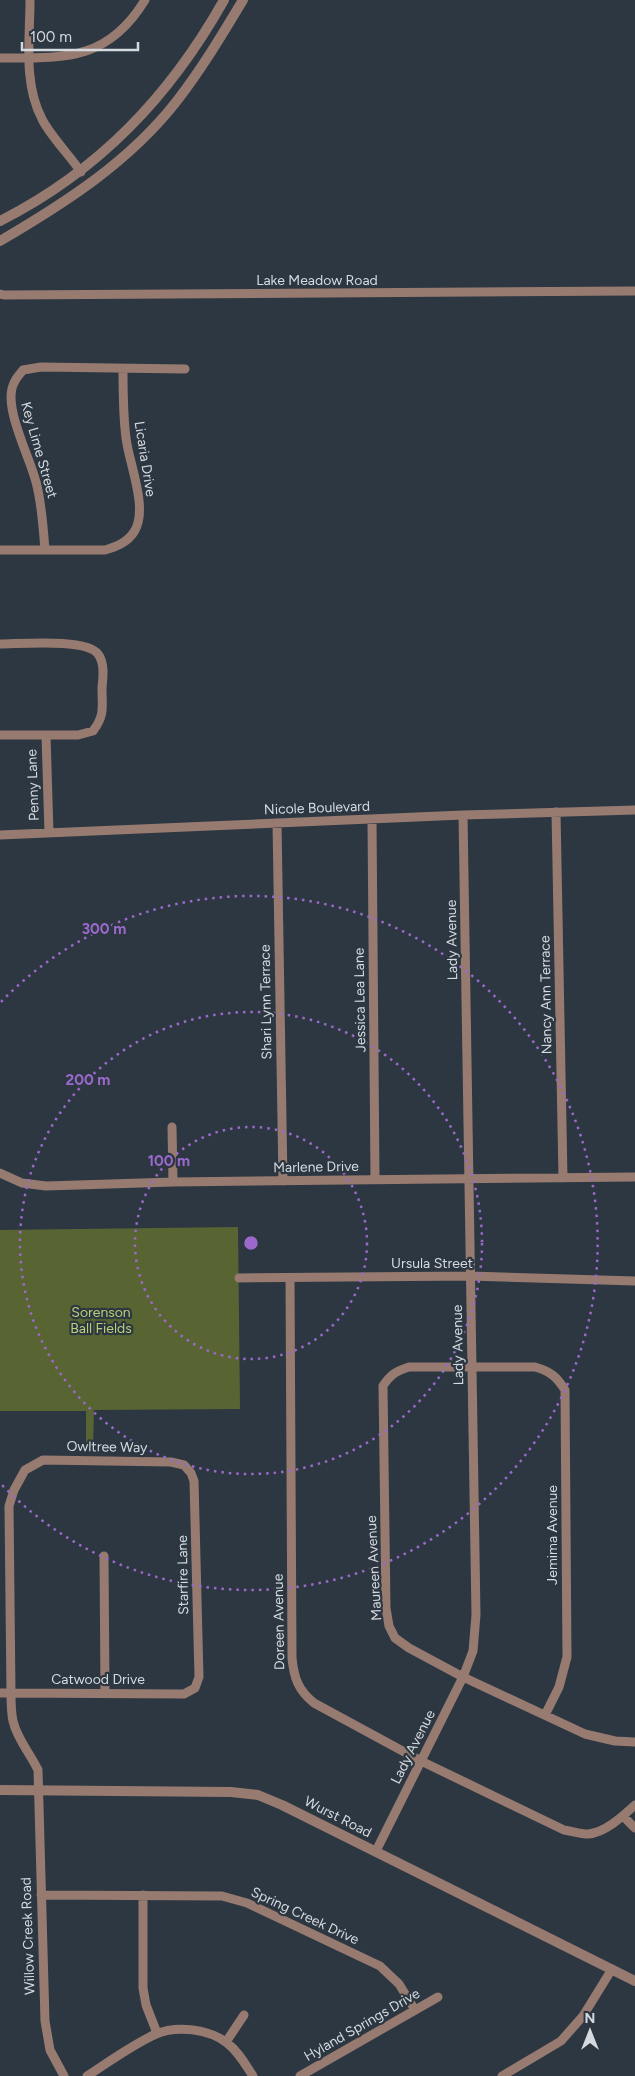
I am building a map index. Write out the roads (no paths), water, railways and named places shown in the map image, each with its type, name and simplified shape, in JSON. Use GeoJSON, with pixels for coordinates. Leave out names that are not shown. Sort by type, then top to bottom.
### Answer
{"type":"FeatureCollection","features":[{"type":"Feature","properties":{"kind":"street"},"geometry":{"type":"LineString","coordinates":[[30,0],[29,74],[32,99],[42,121],[81,172]]}},
{"type":"Feature","properties":{"kind":"street"},"geometry":{"type":"LineString","coordinates":[[0,58],[64,57],[94,50],[121,33],[145,0]]}},
{"type":"Feature","properties":{"kind":"street"},"geometry":{"type":"LineString","coordinates":[[0,222],[30,206],[81,172],[145,114],[187,60],[224,0]]}},
{"type":"Feature","properties":{"kind":"street"},"geometry":{"type":"LineString","coordinates":[[0,241],[56,209],[99,178],[135,146],[175,104],[209,57],[243,0]]}},
{"type":"Feature","properties":{"kind":"street","name":"Lake Meadow Road"},"geometry":{"type":"LineString","coordinates":[[0,294],[635,291]]}},
{"type":"Feature","properties":{"kind":"street","name":"Key Lime Street"},"geometry":{"type":"LineString","coordinates":[[44,550],[43,512],[36,480],[18,432],[10,399],[13,384],[23,370],[41,367],[185,369]]}},
{"type":"Feature","properties":{"kind":"street","name":"Licaria Drive"},"geometry":{"type":"LineString","coordinates":[[0,550],[105,550],[120,545],[134,532],[139,515],[137,488],[126,441],[123,369]]}},
{"type":"Feature","properties":{"kind":"street"},"geometry":{"type":"LineString","coordinates":[[0,644],[76,644],[88,647],[98,654],[103,668],[102,720],[93,731],[78,735],[0,735]]}},
{"type":"Feature","properties":{"kind":"street","name":"Penny Lane"},"geometry":{"type":"LineString","coordinates":[[46,736],[49,833]]}},
{"type":"Feature","properties":{"kind":"street","name":"Nicole Boulevard"},"geometry":{"type":"LineString","coordinates":[[0,835],[463,815],[635,810]]}},
{"type":"Feature","properties":{"kind":"street","name":"Nancy Ann Terrace"},"geometry":{"type":"LineString","coordinates":[[556,812],[563,1178]]}},
{"type":"Feature","properties":{"kind":"street","name":"Lady Avenue"},"geometry":{"type":"LineString","coordinates":[[376,1851],[463,1677],[473,1651],[476,1615],[463,815]]}},
{"type":"Feature","properties":{"kind":"street","name":"Jessica Lea Lane"},"geometry":{"type":"LineString","coordinates":[[372,820],[375,1179]]}},
{"type":"Feature","properties":{"kind":"street","name":"Shari Lynn Terrace"},"geometry":{"type":"LineString","coordinates":[[277,823],[282,1181]]}},
{"type":"Feature","properties":{"kind":"street"},"geometry":{"type":"LineString","coordinates":[[172,1127],[173,1182]]}},
{"type":"Feature","properties":{"kind":"street","name":"Marlene Drive"},"geometry":{"type":"LineString","coordinates":[[0,1172],[22,1183],[46,1186],[173,1182],[635,1177]]}},
{"type":"Feature","properties":{"kind":"street","name":"Ursula Street"},"geometry":{"type":"LineString","coordinates":[[239,1278],[470,1276],[625,1279],[635,1281]]}},
{"type":"Feature","properties":{"kind":"street","name":"Doreen Avenue"},"geometry":{"type":"LineString","coordinates":[[290,1278],[292,1658],[294,1677],[302,1693],[314,1703],[421,1761],[564,1830],[588,1834],[601,1830],[623,1816],[635,1805]]}},
{"type":"Feature","properties":{"kind":"street","name":"Maureen Avenue"},"geometry":{"type":"LineString","coordinates":[[472,1367],[409,1367],[396,1371],[388,1377],[382,1386],[386,1608],[389,1626],[395,1638],[409,1648],[463,1677],[545,1716],[585,1734],[615,1741],[635,1742]]}},
{"type":"Feature","properties":{"kind":"street","name":"Jemima Avenue"},"geometry":{"type":"LineString","coordinates":[[472,1367],[535,1367],[546,1370],[557,1377],[565,1390],[567,1657],[559,1687],[545,1716]]}},
{"type":"Feature","properties":{"kind":"street","name":"Owltree Way"},"geometry":{"type":"LineString","coordinates":[[5,1506],[25,1470],[43,1460],[171,1462]]}},
{"type":"Feature","properties":{"kind":"street","name":"Starfire Lane"},"geometry":{"type":"LineString","coordinates":[[171,1462],[184,1465],[191,1473],[194,1481],[199,1677],[195,1688],[184,1694]]}},
{"type":"Feature","properties":{"kind":"street","name":"Willow Creek Road"},"geometry":{"type":"LineString","coordinates":[[5,1506],[11,1599],[12,1720],[18,1736],[30,1753],[38,1770],[37,1791],[44,2021],[50,2050],[64,2076]]}},
{"type":"Feature","properties":{"kind":"street"},"geometry":{"type":"LineString","coordinates":[[104,1556],[105,1693]]}},
{"type":"Feature","properties":{"kind":"street"},"geometry":{"type":"LineString","coordinates":[[0,1599],[11,1599]]}},
{"type":"Feature","properties":{"kind":"street","name":"Catwood Drive"},"geometry":{"type":"LineString","coordinates":[[0,1693],[184,1694]]}},
{"type":"Feature","properties":{"kind":"street","name":"Wurst Road"},"geometry":{"type":"LineString","coordinates":[[0,1790],[231,1792],[258,1795],[376,1851],[635,1981]]}},
{"type":"Feature","properties":{"kind":"street"},"geometry":{"type":"LineString","coordinates":[[623,1816],[635,1828]]}},
{"type":"Feature","properties":{"kind":"street","name":"Spring Creek Drive"},"geometry":{"type":"LineString","coordinates":[[41,1895],[222,1896],[247,1902],[380,1966],[399,1984],[415,2010]]}},
{"type":"Feature","properties":{"kind":"street"},"geometry":{"type":"LineString","coordinates":[[143,1895],[143,1988],[146,2005],[157,2033]]}},
{"type":"Feature","properties":{"kind":"street"},"geometry":{"type":"LineString","coordinates":[[502,2076],[561,2041],[584,2016],[612,1969]]}},
{"type":"Feature","properties":{"kind":"street","name":"Hyland Springs Drive"},"geometry":{"type":"LineString","coordinates":[[300,2076],[438,1997]]}},
{"type":"Feature","properties":{"kind":"street"},"geometry":{"type":"LineString","coordinates":[[226,2042],[244,2015]]}},
{"type":"Feature","properties":{"kind":"street"},"geometry":{"type":"LineString","coordinates":[[87,2076],[157,2033],[182,2029],[205,2032],[226,2042],[238,2053],[253,2076]]}},
{"type":"Feature","properties":{"kind":"park label","name":"Sorenson Ball Fields"},"geometry":{"type":"Point","coordinates":[101,1320]}}]}
